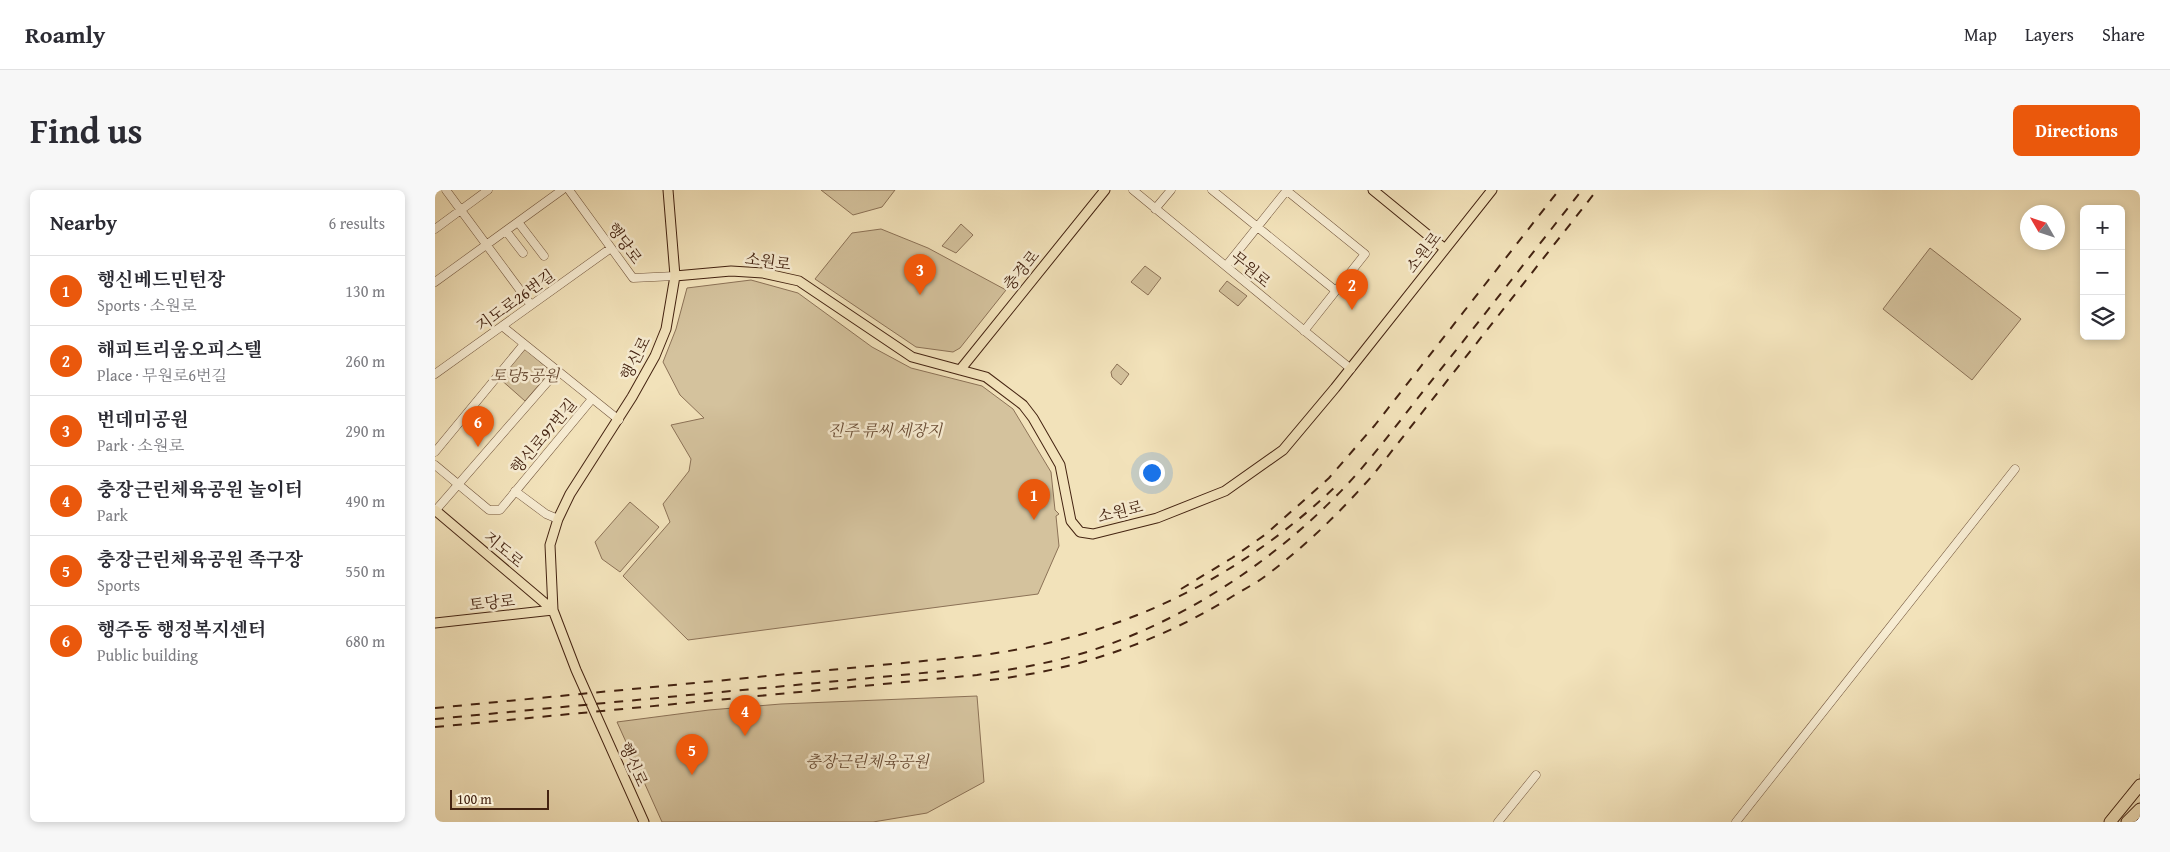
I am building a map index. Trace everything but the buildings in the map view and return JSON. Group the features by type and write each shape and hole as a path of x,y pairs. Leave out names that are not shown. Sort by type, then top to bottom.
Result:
{"highway":[{"path":"2110,822 2140,785"},
{"path":"2127,822 2140,809"}],"main road":[{"name":"행신로","path":"644,822 576,670 553,610 550,545 558,519 578,479 619,420 655,356 666,329 675,276 667,190"},
{"name":"충경로","path":"960,370 1105,190"},
{"path":"1373,190 1445,249"},
{"name":"소원로","path":"675,276 731,272 763,274 799,281 912,357 986,377 1023,405 1033,418 1060,465 1071,521 1080,532 1086,534 1157,518 1225,491 1283,450 1351,369 1492,190"},
{"name":"지도로","path":"435,511 553,610"},
{"name":"토당로","path":"435,623 553,610"}],"street":[{"path":"446,190 531,306"},
{"path":"435,228 488,190"},
{"path":"435,282 562,190"},
{"name":"행당로","path":"569,190 633,278 675,276"},
{"name":"무원로","path":"1133,190 1351,369"},
{"path":"1155,209 1171,190"},
{"path":"1213,190 1336,291"},
{"path":"1226,266 1287,190 1365,254 1304,331"},
{"path":"518,222 544,256"},
{"path":"506,231 523,253"},
{"name":"지도로26번길","path":"436,373 611,248"},
{"name":"행신로97번길","path":"502,326 619,420"},
{"path":"435,452 524,344"},
{"path":"435,511 557,371"},
{"name":"행신로97번길","path":"458,484 489,510 500,510 592,399"},
{"path":"435,465 458,484"},
{"path":"1736,822 2015,470"},
{"path":"515,491 546,514 558,519"},
{"path":"1498,822 1536,775"}],"green space":[{"path":"821,190 895,190 882,207 853,215"},
{"path":"961,224 973,235 956,253 942,246"},
{"path":"881,229 928,248 1006,290 960,348 953,352 916,347 815,279 852,233"},
{"path":"1930,248 2021,319 1972,380 1883,309"},
{"path":"1145,266 1161,278 1148,295 1131,282"},
{"name":"진주 류씨 세장지","path":"751,280 798,293 872,347 911,368 982,386 1013,409 1051,472 1055,510 1059,514 1056,516 1059,546 1038,594 688,640 623,576 670,522 663,504 689,471 691,459 671,425 704,418 680,395 663,362 676,329 687,288"},
{"path":"1227,281 1247,296 1238,306 1219,291"},
{"name":"토당5공원","path":"525,349 551,371 525,401 499,378"},
{"path":"1117,364 1129,374 1121,385 1112,377 1111,372"},
{"path":"630,502 659,527 620,572 602,559 595,542"},
{"name":"충장근린체육공원","path":"977,696 984,782 927,813 873,822 662,822 617,722 709,710 781,704"}],"railway":[{"path":"1181,589 1232,558 1266,534 1329,478 1375,425 1559,190"},
{"path":"435,727 977,675 1073,656 1123,639 1158,624 1192,606 1257,564 1316,516 1343,489 1380,447 1582,190"},
{"path":"990,680 1054,669 1086,661 1147,640 1205,612 1259,580 1282,563 1349,502 1373,475 1597,190"},
{"path":"435,708 975,656 1026,648 1076,636 1123,620 1169,601 1213,578 1256,552 1335,487"},
{"path":"435,719 944,671"}],"place":[{"name":"번데미공원","path":"920,295"},
{"name":"해피트리움오피스텔","path":"1352,310"},
{"name":"행주동 행정복지센터","path":"478,447"},
{"name":"행신베드민턴장","path":"1034,520"},
{"name":"충장근린체육공원 놀이터","path":"745,736"},
{"name":"충장근린체육공원 족구장","path":"692,775"}]}
